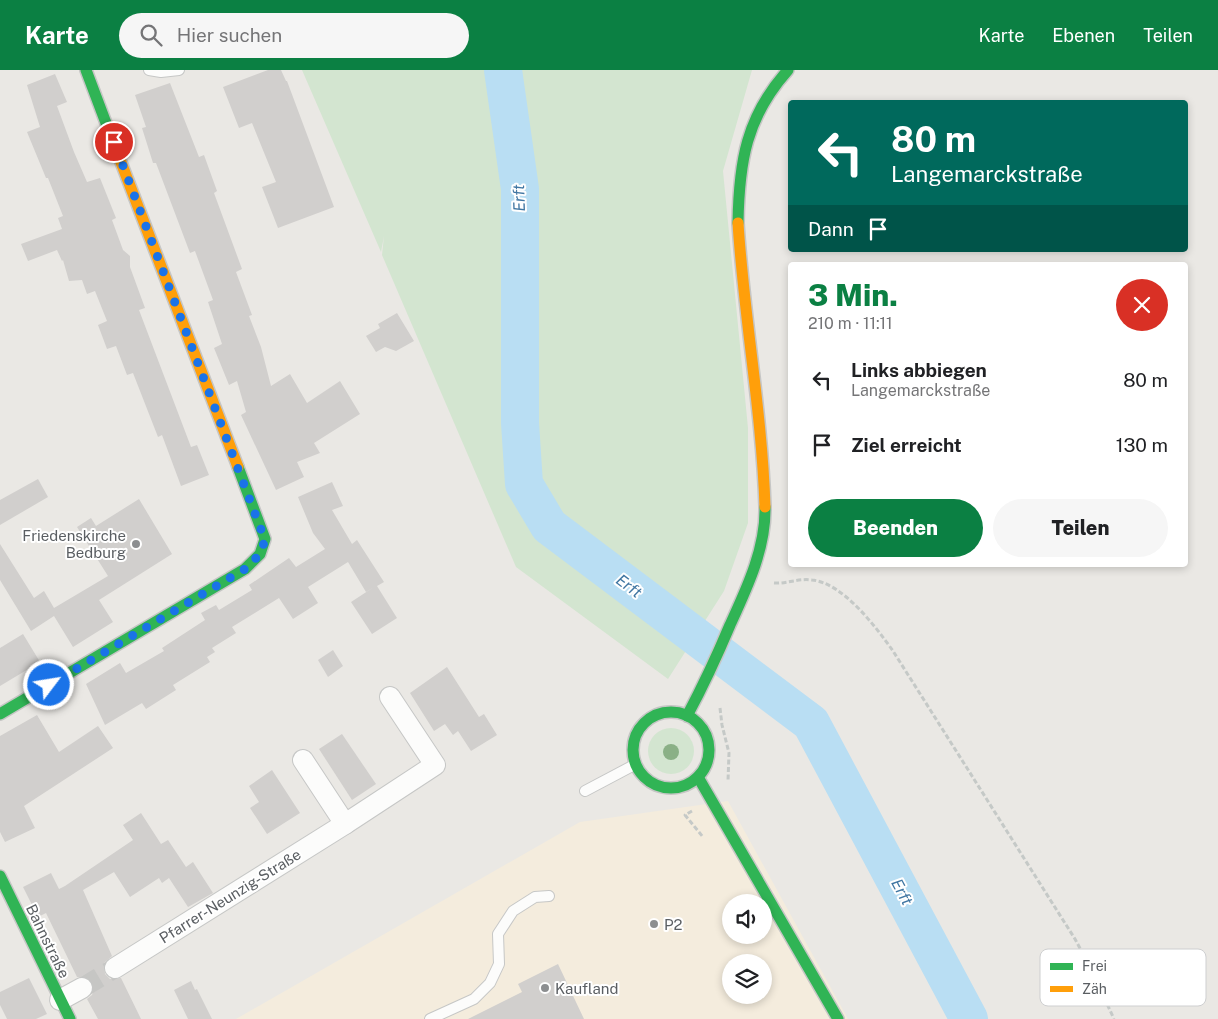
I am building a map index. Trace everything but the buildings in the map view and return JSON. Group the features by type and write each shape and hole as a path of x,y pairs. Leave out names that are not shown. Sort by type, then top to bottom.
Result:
{"street":[{"path":"0,714 245,569 260,554 265,540 86,70"},
{"path":"687,716 750,581 760,548 765,514 764,474 742,280 738,223 739,182 748,136 773,87 788,70"},
{"name":"Pfarrer-Neunzig-Straße","path":"115,968 435,766 390,697"},
{"path":"670,712 687,716 698,723 707,739 709,753 705,766 698,777 678,788 664,788 651,783 641,775 633,757 633,744 638,731 646,721 657,714 670,712"},
{"path":"303,760 345,824"},
{"path":"698,777 838,1019"},
{"name":"Bahnstraße","path":"0,876 70,1019"},
{"path":"60,1000 82,988"}],"lane":[{"path":"149,70 161,72 179,70"},
{"path":"585,791 636,764"},
{"path":"430,1019 474,998 490,983 499,964 498,934 513,911 535,897 550,896"}],"path":[{"path":"750,581 781,584 797,579 815,580 840,593 872,622 893,651 1079,949"},
{"path":"1108,1006 1114,1019"}],"shaded area":[{"path":"728,801 848,1019 236,1019 580,822"}],"green space":[{"path":"302,70 752,70 723,171 748,428 748,523 724,591 668,679 516,567 382,255 384,236 381,252"},
{"path":"671,728 684,732 690,738 694,751 690,764 684,770 671,774 658,770 652,764 648,751 652,738 658,732"}],"waterway":[{"name":"Erft","path":"503,70 520,189 520,423 524,484 549,526 811,723 969,1019"}],"tunnel":[{"path":"82,988 115,968"}],"traffic: fast":[{"path":"86,70 109,131"},
{"path":"738,223 740,180 748,141 763,105 788,70"},
{"path":"0,714 245,569 260,554 265,539 238,467"},
{"path":"687,716 715,660 749,582 759,553 765,507"},
{"path":"671,712 685,715 698,723 706,736 709,750 706,764 698,777 685,785 671,788 657,785 644,777 636,764 633,750 636,736 644,723 657,715 671,712"},
{"path":"698,777 838,1019"},
{"path":"0,876 70,1019"}],"traffic: slow":[{"path":"109,131 238,467"},
{"path":"738,223 760,436 765,507"}],"place":[{"name":"Friedenskirche Bedburg","path":"136,544"},
{"name":"P2","path":"654,924"},
{"name":"Kaufland","path":"545,988"}],"route":[{"path":"49,685 245,569 260,554 265,540 114,142"}]}
